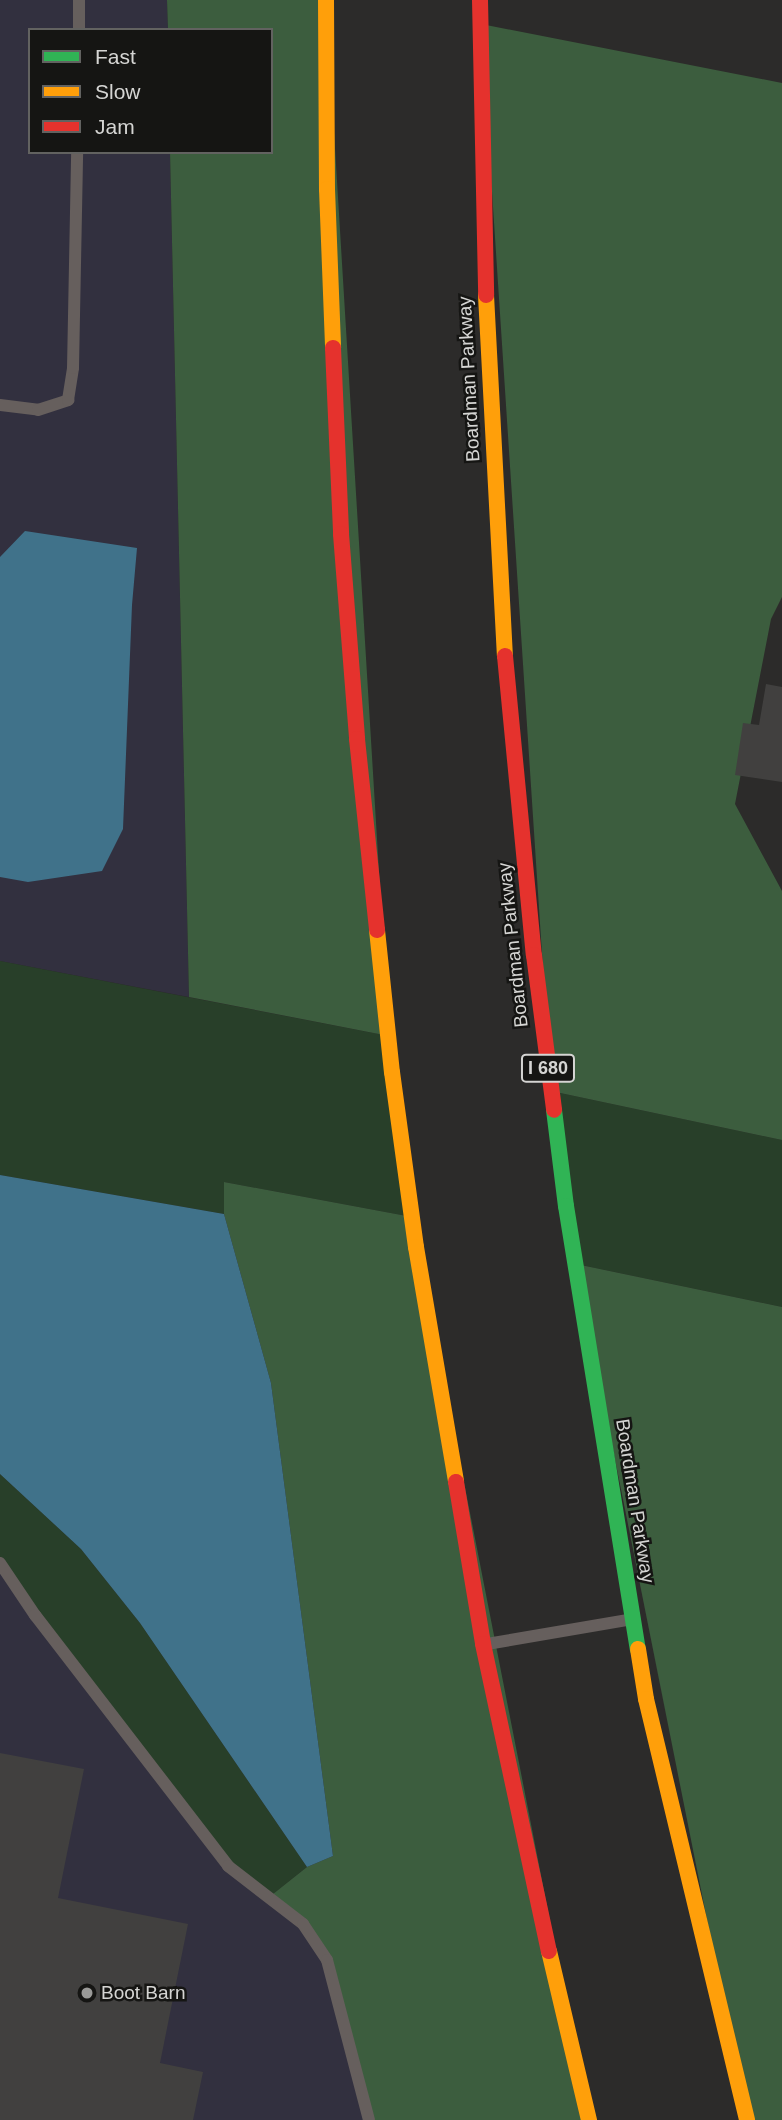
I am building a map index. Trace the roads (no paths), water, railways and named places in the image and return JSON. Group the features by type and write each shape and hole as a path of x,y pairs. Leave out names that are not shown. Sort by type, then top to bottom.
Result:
{"highway":[{"path":"326,0 327,189 333,376 357,739 392,1072 410,1204 483,1644 520,1827 589,2120"},
{"name":"Boardman Parkway","path":"480,0 481,181 503,634 534,955 566,1206 646,1699 747,2120"}],"lane":[{"path":"79,0 79,28"},
{"path":"0,405 38,410 68,400 73,368 77,154"},
{"path":"0,1563 35,1615 228,1866 303,1924 327,1960 369,2120"},
{"path":"483,1644 632,1619"}],"water":[{"path":"25,531 137,548 132,605 123,829 102,871 28,882 0,877 0,557"},
{"path":"0,1175 224,1214 271,1383 333,1856 307,1867 140,1623 81,1549 0,1474"}],"place":[{"name":"Boot Barn","path":"87,1993"}]}
